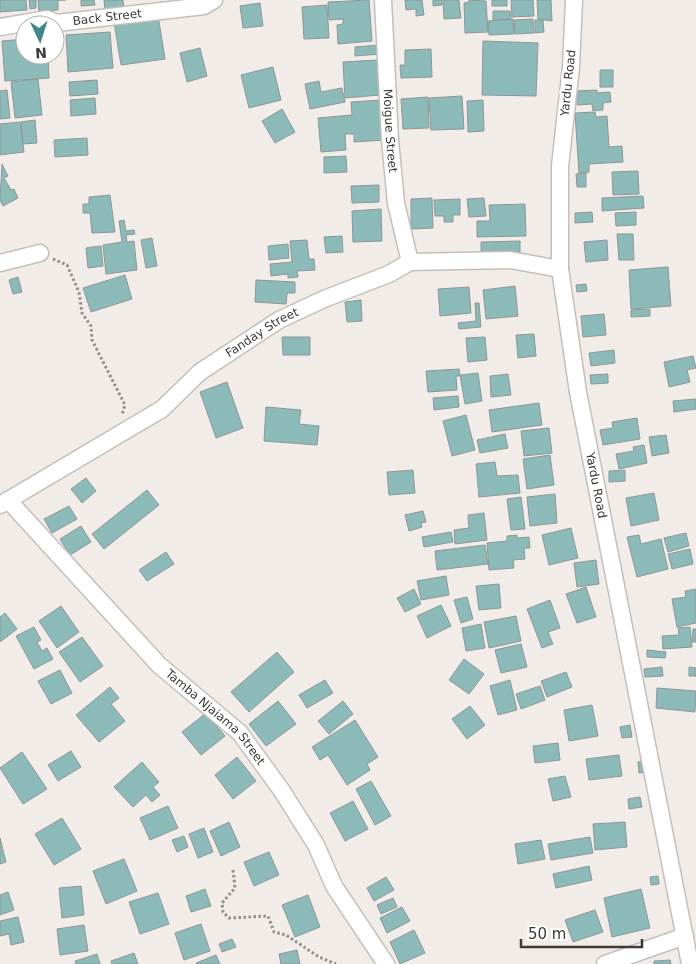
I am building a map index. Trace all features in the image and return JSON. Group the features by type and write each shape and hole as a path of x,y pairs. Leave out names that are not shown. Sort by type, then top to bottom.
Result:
{"street":[{"name":"Back Street","path":"0,27 47,19 57,23 204,6 214,0"},
{"name":"Moigue Street","path":"383,0 396,203 410,262"},
{"name":"Yardu Road","path":"574,0 571,66 560,166 560,269 578,392 630,668 652,765 690,964"},
{"path":"0,263 40,253"},
{"name":"Fanday Street","path":"4,502 115,434 162,409 200,372 279,320 324,299 389,274 410,262 510,260 560,269"},
{"name":"Tamba Njaiama Street","path":"4,502 159,665 240,733 282,791 316,845 334,886 386,964"},
{"path":"605,964 685,936"}],"path":[{"path":"40,253 67,265 79,292 82,313 91,326 92,340 125,406 115,434"},
{"path":"233,870 235,888 222,903 223,912 229,918 268,916 274,932 286,935 319,957 336,964"}],"building":[{"path":"0,0 26,0 27,10 0,12"},
{"path":"29,0 36,0 36,8 30,9"},
{"path":"38,0 58,0 58,10 39,11"},
{"path":"81,0 94,0 95,5 81,6"},
{"path":"104,0 123,0 124,9 105,10"},
{"path":"369,0 372,41 338,44 337,25 343,24 343,19 329,20 328,2"},
{"path":"405,0 422,0 424,15 416,16 416,9 406,10"},
{"path":"433,0 442,0 442,5 433,6"},
{"path":"443,0 459,0 461,18 444,19"},
{"path":"469,0 486,1 488,32 465,33 464,3 469,2"},
{"path":"492,0 507,0 507,6 492,6"},
{"path":"511,0 533,0 534,16 512,17"},
{"path":"537,0 551,0 552,21 538,19"},
{"path":"260,3 263,26 243,28 240,6"},
{"path":"327,5 329,38 304,39 302,7"},
{"path":"493,11 510,11 511,19 493,20"},
{"path":"158,15 165,59 121,65 114,22"},
{"path":"513,19 514,34 489,35 488,21"},
{"path":"533,19 534,33 515,34 514,20"},
{"path":"535,20 543,20 544,32 535,33"},
{"path":"110,32 113,68 68,72 66,35"},
{"path":"15,40 15,65 48,65 49,78 5,81 2,41"},
{"path":"483,41 538,43 536,96 482,95"},
{"path":"379,45 380,54 355,56 355,47"},
{"path":"200,48 207,76 187,82 180,53"},
{"path":"431,49 432,77 401,78 400,65 405,65 405,50"},
{"path":"378,60 380,95 345,98 343,62"},
{"path":"273,67 281,100 249,108 241,75"},
{"path":"600,70 613,70 613,87 600,87"},
{"path":"38,79 42,115 15,118 11,82"},
{"path":"97,80 98,94 70,96 69,82"},
{"path":"319,81 321,92 342,88 345,102 310,109 305,84"},
{"path":"7,90 10,118 0,119 0,91"},
{"path":"597,90 597,93 610,92 611,102 603,103 603,110 593,111 592,104 577,105 576,91"},
{"path":"462,96 464,129 431,130 429,98"},
{"path":"428,97 429,128 403,129 401,99"},
{"path":"95,98 96,114 71,116 70,100"},
{"path":"382,100 385,140 354,142 354,134 345,134 346,150 321,152 318,118 352,115 351,102"},
{"path":"483,100 484,131 468,132 467,101"},
{"path":"282,109 295,132 275,143 262,121"},
{"path":"595,112 596,117 607,116 609,147 622,146 623,162 589,164 589,172 579,173 575,113"},
{"path":"35,120 37,143 23,144 21,122"},
{"path":"20,122 24,152 0,155 0,124"},
{"path":"87,138 88,155 55,157 54,140"},
{"path":"346,156 347,172 324,173 324,157"},
{"path":"2,164 8,176 4,178 11,190 14,189 18,198 3,206 0,200"},
{"path":"638,171 639,194 613,195 612,172"},
{"path":"586,173 586,187 577,187 576,174"},
{"path":"379,185 379,202 352,203 351,186"},
{"path":"110,195 115,232 92,233 90,213 83,213 83,204 89,204 89,197"},
{"path":"643,196 644,208 602,211 602,198"},
{"path":"432,198 433,228 411,229 411,199"},
{"path":"484,198 486,216 469,217 467,199"},
{"path":"460,199 460,215 453,215 453,222 444,222 444,216 435,216 434,200"},
{"path":"525,204 526,236 477,237 477,221 490,221 489,205"},
{"path":"381,209 382,241 353,242 352,211"},
{"path":"592,212 593,222 575,223 575,213"},
{"path":"636,212 636,225 616,226 615,213"},
{"path":"124,220 126,231 134,230 135,234 126,235 127,242 134,241 137,270 106,274 103,245 122,242 119,221"},
{"path":"617,234 633,234 634,260 619,260"},
{"path":"342,236 343,252 326,253 324,237"},
{"path":"152,238 157,266 146,268 141,240"},
{"path":"307,240 309,259 314,259 315,270 297,271 298,277 288,278 288,274 271,276 270,264 292,262 290,241"},
{"path":"607,240 608,260 586,262 584,242"},
{"path":"520,241 520,254 481,254 481,242"},
{"path":"288,244 289,258 269,260 268,246"},
{"path":"101,246 103,266 88,268 86,248"},
{"path":"668,267 671,306 631,309 629,270"},
{"path":"125,275 132,299 91,312 83,288"},
{"path":"18,277 22,292 13,294 9,280"},
{"path":"256,280 295,282 295,293 287,293 286,304 255,302"},
{"path":"586,284 587,291 577,292 576,285"},
{"path":"515,286 518,316 486,319 483,290"},
{"path":"469,287 471,313 440,316 438,289"},
{"path":"361,300 362,321 347,322 345,302"},
{"path":"475,303 479,303 481,327 459,329 458,323 476,321"},
{"path":"650,309 650,316 631,317 631,310"},
{"path":"604,314 606,335 583,337 581,316"},
{"path":"534,334 536,356 518,358 516,335"},
{"path":"282,337 310,337 310,355 283,355"},
{"path":"485,337 487,360 468,362 466,338"},
{"path":"614,350 615,363 591,366 589,353"},
{"path":"693,356 696,368 687,370 690,382 669,387 664,362"},
{"path":"459,369 460,376 456,376 457,390 428,392 426,371"},
{"path":"478,373 482,401 465,404 460,375"},
{"path":"508,374 511,395 491,397 490,376"},
{"path":"608,374 608,383 591,384 590,375"},
{"path":"227,382 243,428 216,438 200,392"},
{"path":"458,396 459,407 434,410 433,398"},
{"path":"696,399 696,409 674,412 673,401"},
{"path":"539,403 542,425 492,432 489,410"},
{"path":"266,407 301,410 299,424 319,426 317,445 264,441"},
{"path":"466,415 475,450 452,456 443,421"},
{"path":"637,418 640,439 603,445 600,430 613,428 612,422"},
{"path":"549,428 552,453 524,456 521,431"},
{"path":"505,434 508,448 480,453 477,440"},
{"path":"666,435 669,453 652,456 649,437"},
{"path":"644,445 647,463 619,469 616,454 634,451 633,447"},
{"path":"550,455 554,485 527,489 523,459"},
{"path":"495,462 497,476 518,475 520,493 479,497 476,464"},
{"path":"413,470 415,493 389,495 387,472"},
{"path":"625,470 625,481 609,482 609,471"},
{"path":"86,478 96,491 82,503 71,489"},
{"path":"147,490 159,505 104,549 92,534"},
{"path":"654,493 659,520 631,526 626,498"},
{"path":"555,494 557,523 530,526 527,497"},
{"path":"521,497 525,529 511,530 507,499"},
{"path":"69,506 77,519 52,533 44,519"},
{"path":"423,511 426,522 421,523 422,527 409,531 405,515"},
{"path":"484,513 487,540 455,544 454,530 469,528 468,515"},
{"path":"81,526 91,542 70,555 60,539"},
{"path":"571,528 578,558 549,565 542,535"},
{"path":"451,532 453,542 424,547 422,537"},
{"path":"686,533 689,546 668,552 664,538"},
{"path":"517,535 517,538 529,537 530,548 524,548 525,559 513,560 514,568 489,570 487,543 507,541 507,536"},
{"path":"639,535 641,544 661,539 668,569 637,577 627,537"},
{"path":"485,545 488,564 437,570 435,551"},
{"path":"690,549 693,564 672,569 668,554"},
{"path":"166,552 174,564 147,581 139,570"},
{"path":"596,560 599,584 577,587 574,563"},
{"path":"446,576 449,595 421,600 417,581"},
{"path":"499,584 501,608 479,610 476,586"},
{"path":"586,587 596,617 577,623 566,594"},
{"path":"414,589 421,604 405,612 397,598"},
{"path":"696,589 696,623 677,627 672,599 686,597 685,591"},
{"path":"467,597 473,619 461,623 454,600"},
{"path":"550,600 560,628 548,632 553,644 542,648 527,609"},
{"path":"441,605 451,626 427,638 417,616"},
{"path":"61,606 79,632 57,648 39,621"},
{"path":"5,613 17,629 0,642 0,617"},
{"path":"516,616 521,641 489,648 484,622"},
{"path":"481,624 485,648 466,651 462,628"},
{"path":"34,627 41,640 37,642 42,651 47,648 53,659 34,669 16,636"},
{"path":"690,627 692,647 663,649 662,636 679,635 678,628"},
{"path":"693,629 696,629 696,642 692,642"},
{"path":"82,637 103,666 80,682 59,652"},
{"path":"521,644 527,667 501,673 495,650"},
{"path":"647,650 666,652 665,658 647,657"},
{"path":"277,652 294,672 249,712 231,692"},
{"path":"464,659 484,674 469,694 449,680"},
{"path":"662,667 663,676 645,677 644,669"},
{"path":"689,667 696,668 696,676 689,676"},
{"path":"60,670 72,693 51,704 38,681"},
{"path":"566,672 572,687 547,697 541,681"},
{"path":"325,680 333,693 307,708 299,695"},
{"path":"510,680 517,710 498,715 490,686"},
{"path":"540,686 545,700 521,709 516,694"},
{"path":"110,687 119,698 111,704 125,721 99,742 76,715"},
{"path":"657,688 696,691 695,712 656,708"},
{"path":"278,701 296,724 266,746 249,724"},
{"path":"343,701 353,714 329,734 318,721"},
{"path":"592,705 598,736 569,741 564,710"},
{"path":"470,706 485,725 467,739 452,719"},
{"path":"206,713 225,736 201,755 182,732"},
{"path":"355,720 378,757 367,764 370,770 347,785 328,755 320,760 312,747"},
{"path":"630,725 632,737 622,738 620,727"},
{"path":"558,743 560,760 535,763 533,746"},
{"path":"71,751 81,767 58,781 48,765"},
{"path":"22,752 47,789 23,804 0,768"},
{"path":"619,755 622,776 589,780 586,759"},
{"path":"237,757 256,781 233,799 215,775"},
{"path":"646,761 648,772 639,773 638,762"},
{"path":"142,762 159,782 153,787 160,795 152,802 146,795 133,807 114,787"},
{"path":"565,776 571,797 553,801 548,779"},
{"path":"371,781 391,816 375,825 356,789"},
{"path":"640,797 642,807 629,809 628,799"},
{"path":"353,801 368,829 345,841 330,813"},
{"path":"168,806 178,828 150,840 140,818"},
{"path":"62,818 81,849 54,865 35,834"},
{"path":"229,822 240,847 221,856 210,831"},
{"path":"625,822 627,847 595,850 593,824"},
{"path":"204,828 213,852 198,858 189,834"},
{"path":"184,836 188,847 177,852 172,840"},
{"path":"590,837 593,853 551,860 548,844"},
{"path":"0,838 6,862 0,864"},
{"path":"541,840 545,859 518,864 515,844"},
{"path":"269,852 279,875 254,886 244,862"},
{"path":"124,859 137,891 106,904 93,871"},
{"path":"589,866 592,880 556,888 553,874"},
{"path":"658,876 659,884 651,885 650,877"},
{"path":"386,877 394,890 374,901 367,888"},
{"path":"81,886 84,915 62,918 59,888"},
{"path":"205,889 211,906 191,912 186,896"},
{"path":"641,889 650,928 612,937 604,898"},
{"path":"8,892 14,910 0,915 0,895"},
{"path":"158,893 169,924 140,934 129,902"},
{"path":"308,895 320,927 295,937 282,905"},
{"path":"393,898 397,907 381,914 377,905"},
{"path":"402,907 410,921 387,933 380,918"},
{"path":"595,910 603,932 573,942 565,920"},
{"path":"18,917 24,942 11,945 9,934 0,936 0,921"},
{"path":"201,924 210,951 184,960 175,933"},
{"path":"84,925 88,951 60,955 57,929"},
{"path":"414,930 425,953 400,964 390,942"},
{"path":"232,939 236,947 222,952 219,944"},
{"path":"297,950 300,964 281,964 279,954"},
{"path":"134,953 138,964 112,964 111,961"},
{"path":"97,954 100,964 76,964 75,961"},
{"path":"216,955 220,964 196,963"},
{"path":"670,960 671,964 654,964 654,961"}]}
